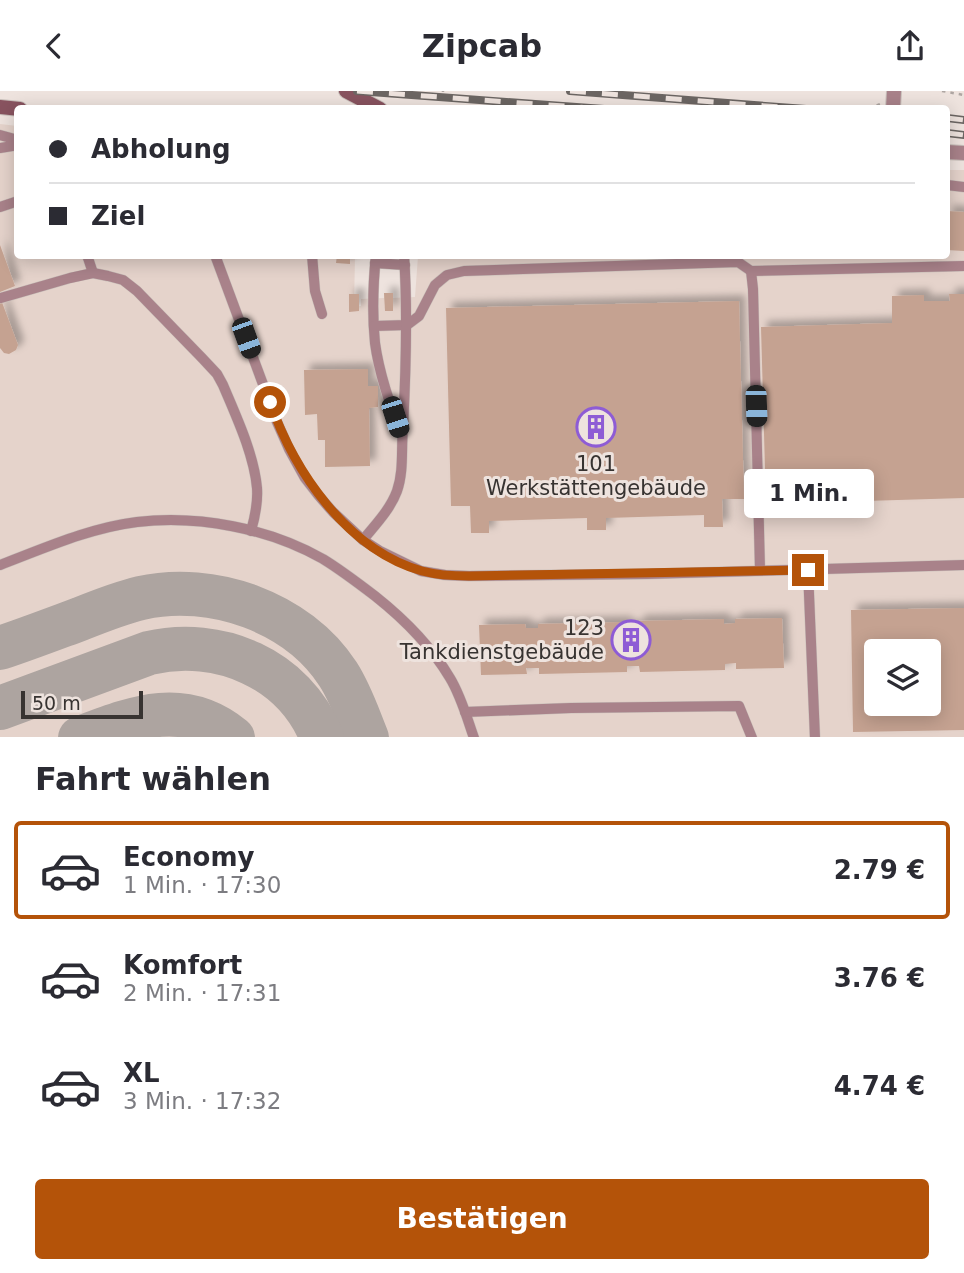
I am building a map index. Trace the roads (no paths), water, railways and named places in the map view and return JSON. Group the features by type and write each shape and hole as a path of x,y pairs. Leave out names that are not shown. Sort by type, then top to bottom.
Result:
{"street":[{"path":"346,91 372,105"}],"lane":[{"path":"88,259 93,274"},
{"path":"216,259 276,422 305,478 333,512 363,540 421,571 469,576 964,565"},
{"path":"312,259 315,291 322,314"},
{"path":"363,540 396,494 401,473 407,325 404,260 376,259 376,345 387,394 402,440"},
{"path":"374,326 407,325 419,316 435,285 446,275 464,271 738,259 751,271 753,289 760,570"},
{"path":"901,259 901,267"},
{"path":"751,271 964,266"},
{"path":"1,298 93,274 122,280 137,291 217,374 232,405 250,455 257,488 251,531"},
{"path":"0,565 84,533 139,522 203,522 251,531 284,541 322,559 354,580 405,622 440,663 456,689 474,737"},
{"path":"808,570 815,737"},
{"path":"465,712 739,706 752,737"}],"railway":[{"path":"357,91 549,105"},
{"path":"570,91 754,105"},
{"path":"950,118 964,120"},
{"path":"950,133 964,135"}],"place":[{"name":"101 Werkstättengebäude","path":"596,427"},
{"name":"123 Tankdienstgebäude","path":"631,640"}]}
